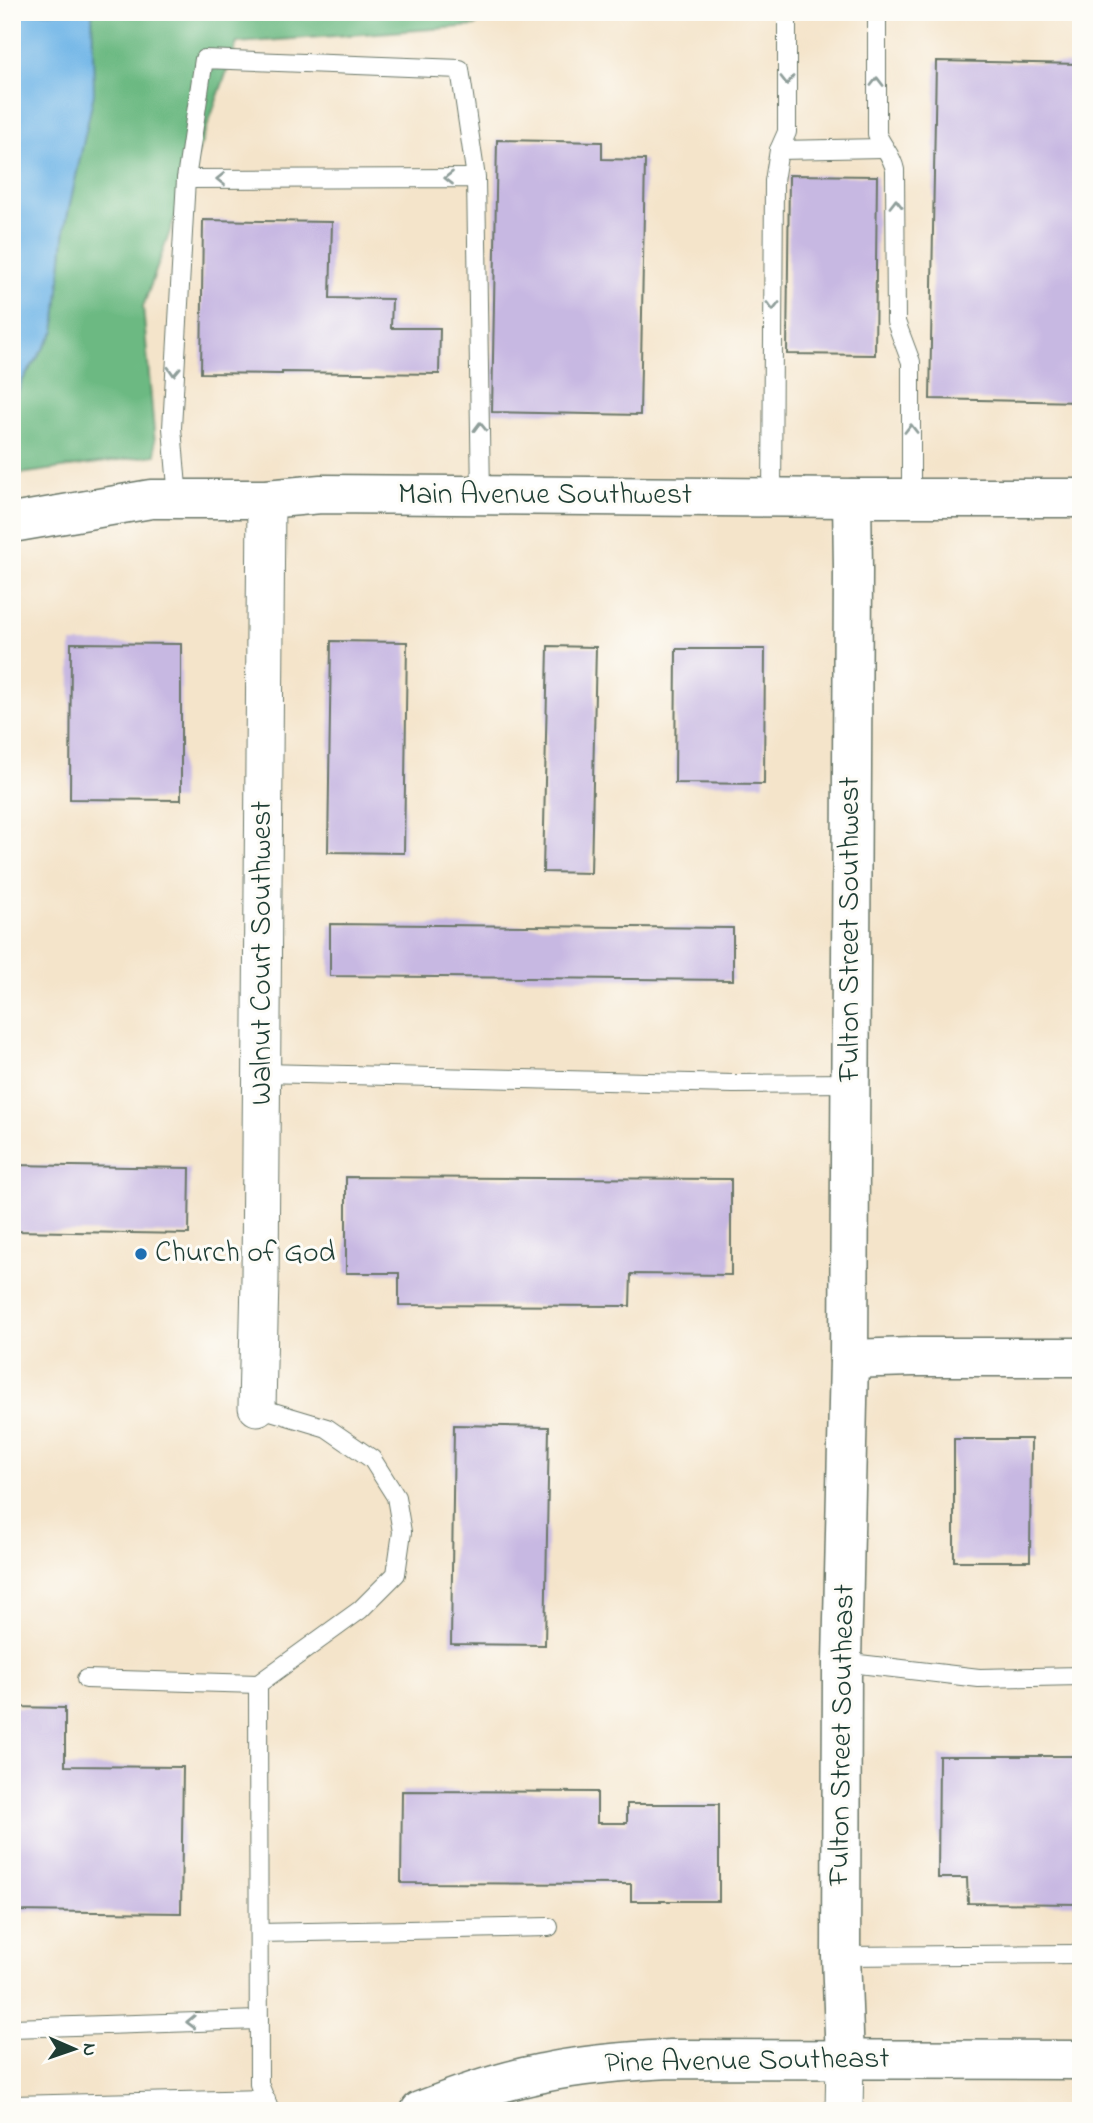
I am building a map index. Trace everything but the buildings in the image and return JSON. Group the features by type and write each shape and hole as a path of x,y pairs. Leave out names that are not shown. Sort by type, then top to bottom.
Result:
{"street":[{"name":"Main Avenue Southwest","path":"12,523 164,499 266,499 321,494 1081,498"},
{"name":"Fulton Street Southwest","path":"849,1359 852,498"},
{"name":"Walnut Court Southwest","path":"257,1407 266,499"},
{"path":"849,1359 1081,1357"},
{"name":"Fulton Street Southeast","path":"844,2111 841,1956 842,1662 849,1359"},
{"name":"Pine Avenue Southeast","path":"420,2111 472,2091 544,2072 619,2062 671,2059 1081,2060"}],"lane":[{"path":"772,497 774,181 779,150 787,132 787,12"},
{"path":"877,12 877,134 883,148 893,158 895,170 896,322 911,362 911,497"},
{"path":"164,499 172,428 186,179 204,58 460,69 476,178 481,495"},
{"path":"779,150 883,148"},
{"path":"186,179 476,178"},
{"path":"262,1073 733,1084 849,1083"},
{"path":"86,1679 258,1684 360,1610 396,1574 402,1532 396,1497 372,1459 327,1428 257,1407"},
{"path":"842,1662 979,1678 1081,1676"},
{"path":"12,2105 268,2105 260,2084 258,1684"},
{"path":"259,1933 549,1927"},
{"path":"841,1956 1081,1954"},
{"path":"12,2028 259,2020"}],"green space":[{"path":"92,12 487,12 475,26 237,43 143,307 156,455 12,475 12,410 22,381 55,331 65,227 94,94"}],"water":[{"path":"12,12 92,12 94,94 65,227 55,331 22,381 12,410"}],"place":[{"name":"Church of God","path":"141,1254"}]}
